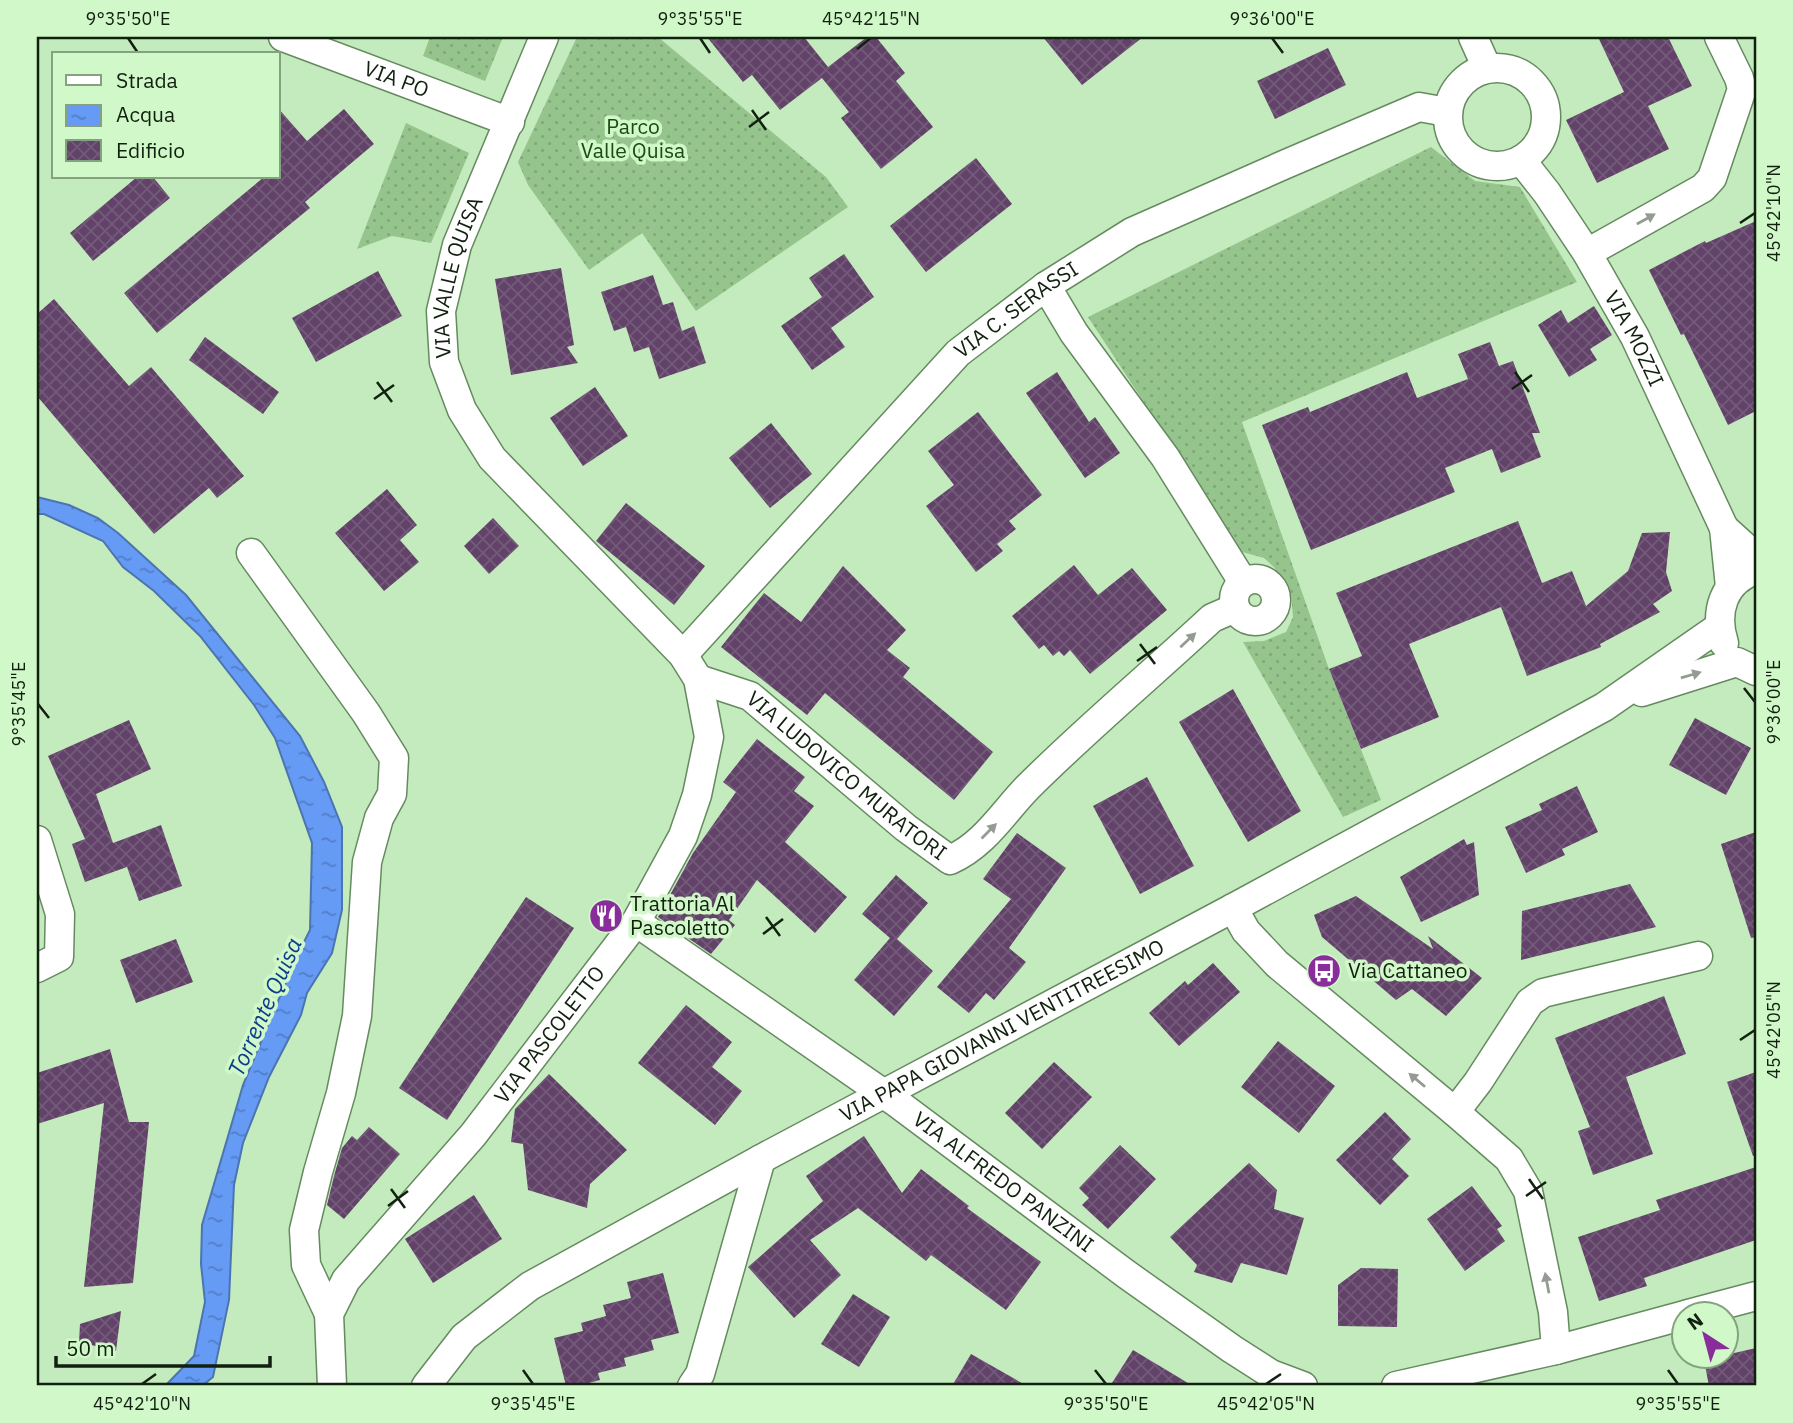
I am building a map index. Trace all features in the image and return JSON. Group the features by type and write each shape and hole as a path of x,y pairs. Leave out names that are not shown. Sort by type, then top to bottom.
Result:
{"street":[{"name":"VIA PO","path":"283,37 510,122"},
{"name":"VIA VALLE QUISA","path":"544,37 457,245 441,311 444,362 461,410 492,458 682,655"},
{"path":"1587,253 1703,188 1712,178 1742,89 1740,78 1719,37"},
{"path":"1473,38 1487,68"},
{"path":"1487,68 1508,68 1527,77 1538,88 1544,102 1546,118 1542,138 1521,160 1503,166 1479,164 1466,156 1456,146 1449,130 1447,112 1450,100 1465,79 1487,68"},
{"name":"VIA C. SERASSI","path":"682,655 958,353 1046,286 1132,232 1347,138 1419,107 1447,112"},
{"name":"VIA MOZZI","path":"1521,160 1547,193 1587,253 1635,337 1724,528"},
{"name":"VIA LUDOVICO MURATORI","path":"698,679 750,696 906,828 950,860 965,853 991,830 1026,789 1239,595 1165,457 1074,333 1046,286"},
{"path":"1724,528 1756,557"},
{"path":"1724,528 1730,587"},
{"path":"251,553 366,713 394,758 392,794 379,818 367,862 357,1016 341,1093 304,1230 306,1265 329,1314"},
{"path":"1747,666 1725,647 1718,627 1722,601 1730,587 1745,574 1756,570"},
{"name":"VIA PAPA GIOVANNI VENTITREESIMO","path":"426,1386 464,1337 530,1286 761,1159 1604,707 1718,627"},
{"name":"VIA PASCOLETTO","path":"332,1386 329,1314 346,1280 473,1135 636,922 683,836 697,795 709,737 698,679 682,655"},
{"name":"VIA PAPA GIOVANNI VENTITREESIMO","path":"1604,707 1670,681 1747,666"},
{"path":"37,840 60,914 59,957 37,968"},
{"path":"1233,908 1246,931 1276,964 1509,1159 1528,1191 1553,1312 1556,1350"},
{"name":"VIA ALFREDO PANZINI","path":"636,922 883,1094 1231,1349 1271,1374 1303,1386"},
{"path":"1455,1112 1478,1082 1530,1002 1543,993 1698,956"},
{"path":"692,1386 700,1374 761,1159"},
{"path":"1396,1386 1556,1350 1671,1319"}],"green space":[{"path":"430,37 503,37 485,81 423,56"},
{"name":"Parco Valle Quisa","path":"577,37 658,37 826,177 848,207 696,311 642,233 589,270 528,185 518,162"},
{"path":"406,123 469,153 431,243 392,236 357,249"},
{"path":"1431,147 1475,181 1520,187 1577,282 1242,422 1329,669 1381,800 1343,817 1243,642 1264,641 1286,632 1293,617 1291,593 1274,567 1264,558 1242,552 1088,317"}],"water":[{"path":"37,497 69,505 98,518 186,595 300,736 324,782 342,827 342,910 332,953 307,993 301,1015 269,1077 243,1143 234,1185 229,1300 213,1377 202,1386 165,1386 194,1356 205,1302 201,1264 202,1225 243,1085 310,930 312,843 275,738 254,705 200,636 154,591 123,567 103,541 44,514 37,514"}],"building":[{"path":"707,37 804,37 828,67 867,37 876,37 905,73 896,81 933,127 881,169 841,118 849,112 822,78 780,110 752,75 743,82"},
{"path":"1043,37 1143,37 1082,85"},
{"path":"1598,37 1668,37 1692,86 1648,106 1669,149 1597,183 1566,120 1624,92"},
{"path":"1328,48 1346,85 1275,119 1257,81"},
{"path":"344,109 374,144 305,202 310,208 157,333 124,293 263,178 280,178 280,110 307,141"},
{"path":"976,158 1012,204 926,272 890,226"},
{"path":"136,178 154,178 170,198 93,261 70,233"},
{"path":"1756,221 1756,411 1728,425 1684,334 1681,335 1649,270 1705,241 1706,243"},
{"path":"844,254 874,297 831,328 845,347 812,370 781,326 822,297 809,278"},
{"path":"561,268 574,345 567,347 578,363 511,375 495,279"},
{"path":"378,271 402,316 316,362 292,318"},
{"path":"653,275 663,305 673,302 682,331 694,326 706,363 659,379 649,347 634,352 626,327 614,331 601,292"},
{"path":"54,299 129,386 151,367 244,476 217,498 209,488 154,534 37,396 37,314"},
{"path":"1594,306 1612,335 1590,349 1597,360 1569,377 1538,325 1561,310 1568,323"},
{"path":"205,337 279,392 263,414 189,360"},
{"path":"1490,342 1499,366 1513,361 1540,433 1532,433 1541,457 1501,473 1492,449 1445,468 1455,492 1311,550 1262,425 1308,407 1310,412 1407,372 1417,398 1468,379 1458,354"},
{"path":"1057,372 1089,422 1095,417 1120,453 1085,478 1026,393"},
{"path":"595,387 628,436 583,466 550,418"},
{"path":"978,412 1042,495 1009,521 1016,529 997,544 1003,551 976,572 926,506 954,485 928,451"},
{"path":"771,423 812,474 770,508 729,458"},
{"path":"387,489 417,525 400,540 419,562 384,591 335,533"},
{"path":"626,503 705,566 674,605 596,541"},
{"path":"493,518 519,546 489,574 464,546"},
{"path":"1518,521 1542,583 1572,571 1586,606 1628,571 1642,533 1670,532 1666,572 1672,591 1653,604 1660,612 1600,644 1601,647 1527,676 1501,607 1409,644 1439,717 1361,749 1329,669 1362,656 1336,593"},
{"path":"1074,565 1098,595 1132,568 1167,610 1090,674 1070,650 1064,656 1059,651 1053,656 1044,645 1039,649 1012,616"},
{"path":"843,566 906,630 887,650 910,668 903,677 993,752 954,800 825,693 807,715 721,647 764,593 801,622"},
{"path":"1233,689 1301,811 1248,842 1179,722"},
{"path":"1695,718 1751,748 1726,795 1669,765"},
{"path":"129,720 151,769 96,794 113,843 161,825 182,886 139,901 127,867 85,882 72,844 85,839 48,756"},
{"path":"757,739 805,777 794,791 814,806 785,842 847,897 815,933 757,880 729,920 735,925 711,954 658,917 693,853 736,792 723,782"},
{"path":"1147,777 1194,866 1140,894 1093,806"},
{"path":"1577,786 1598,832 1562,849 1565,855 1526,873 1505,827 1542,810 1539,804"},
{"path":"1756,832 1756,937 1751,938 1721,844"},
{"path":"1017,833 1066,868 1009,948 1026,962 994,1000 986,993 969,1013 937,987 1011,899 983,879"},
{"path":"1464,839 1467,845 1474,842 1479,895 1421,922 1400,877"},
{"path":"896,875 928,903 897,939 933,971 894,1016 854,980 890,938 862,914"},
{"path":"1630,884 1656,927 1521,960 1522,911"},
{"path":"1356,896 1433,949 1428,936 1482,978 1446,1016 1412,989 1396,1000 1322,937 1314,915"},
{"path":"526,897 574,928 447,1120 399,1088"},
{"path":"176,939 193,982 136,1003 120,960"},
{"path":"1213,963 1240,992 1179,1046 1149,1013 1185,981 1188,985"},
{"path":"1664,996 1686,1054 1626,1077 1653,1154 1593,1175 1578,1131 1590,1127 1555,1038"},
{"path":"686,1005 732,1042 712,1067 742,1091 715,1125 638,1063"},
{"path":"1278,1041 1335,1086 1299,1133 1241,1087"},
{"path":"110,1049 129,1122 149,1122 133,1283 84,1287 104,1103 37,1124 37,1073"},
{"path":"1054,1062 1092,1097 1042,1149 1005,1113"},
{"path":"1756,1072 1756,1156 1753,1156 1727,1082"},
{"path":"549,1074 627,1150 590,1184 587,1208 528,1190 523,1144 511,1142 515,1109"},
{"path":"1385,1112 1411,1139 1392,1159 1409,1176 1380,1205 1336,1160"},
{"path":"369,1127 400,1154 344,1219 327,1205 334,1176 342,1148 352,1136 357,1140"},
{"path":"864,1136 902,1193 921,1169 969,1206 967,1208 1041,1262 1006,1310 931,1255 926,1261 858,1208 810,1240 841,1275 794,1318 748,1267 823,1201 806,1176"},
{"path":"1120,1145 1156,1179 1108,1229 1082,1205 1089,1198 1079,1188"},
{"path":"1249,1163 1277,1190 1274,1209 1304,1218 1287,1275 1241,1263 1232,1283 1194,1272 1197,1265 1170,1237"},
{"path":"1756,1167 1756,1240 1644,1278 1647,1286 1599,1301 1578,1237 1660,1210 1656,1200"},
{"path":"1472,1186 1502,1226 1497,1229 1505,1241 1465,1271 1427,1219"},
{"path":"474,1195 502,1239 433,1283 405,1239"},
{"path":"1361,1268 1398,1269 1397,1327 1338,1326 1338,1285"},
{"path":"663,1273 679,1333 651,1340 654,1350 624,1358 626,1366 598,1373 600,1380 566,1386 554,1338 583,1331 581,1323 606,1316 603,1305 631,1298 627,1282"},
{"path":"853,1294 890,1317 859,1367 821,1344"},
{"path":"121,1311 116,1351 79,1342 80,1324"},
{"path":"1756,1348 1756,1386 1709,1386 1706,1370 1741,1370 1741,1351"},
{"path":"1133,1350 1193,1386 1110,1386"},
{"path":"971,1354 1027,1386 952,1386"}],"place":[{"name":"Trattoria Al Pascoletto","path":"606,916"},
{"name":"Via Cattaneo","path":"1324,971"}],"water label":[{"name":"Torrente Quisa","path":"265,1007"}]}
